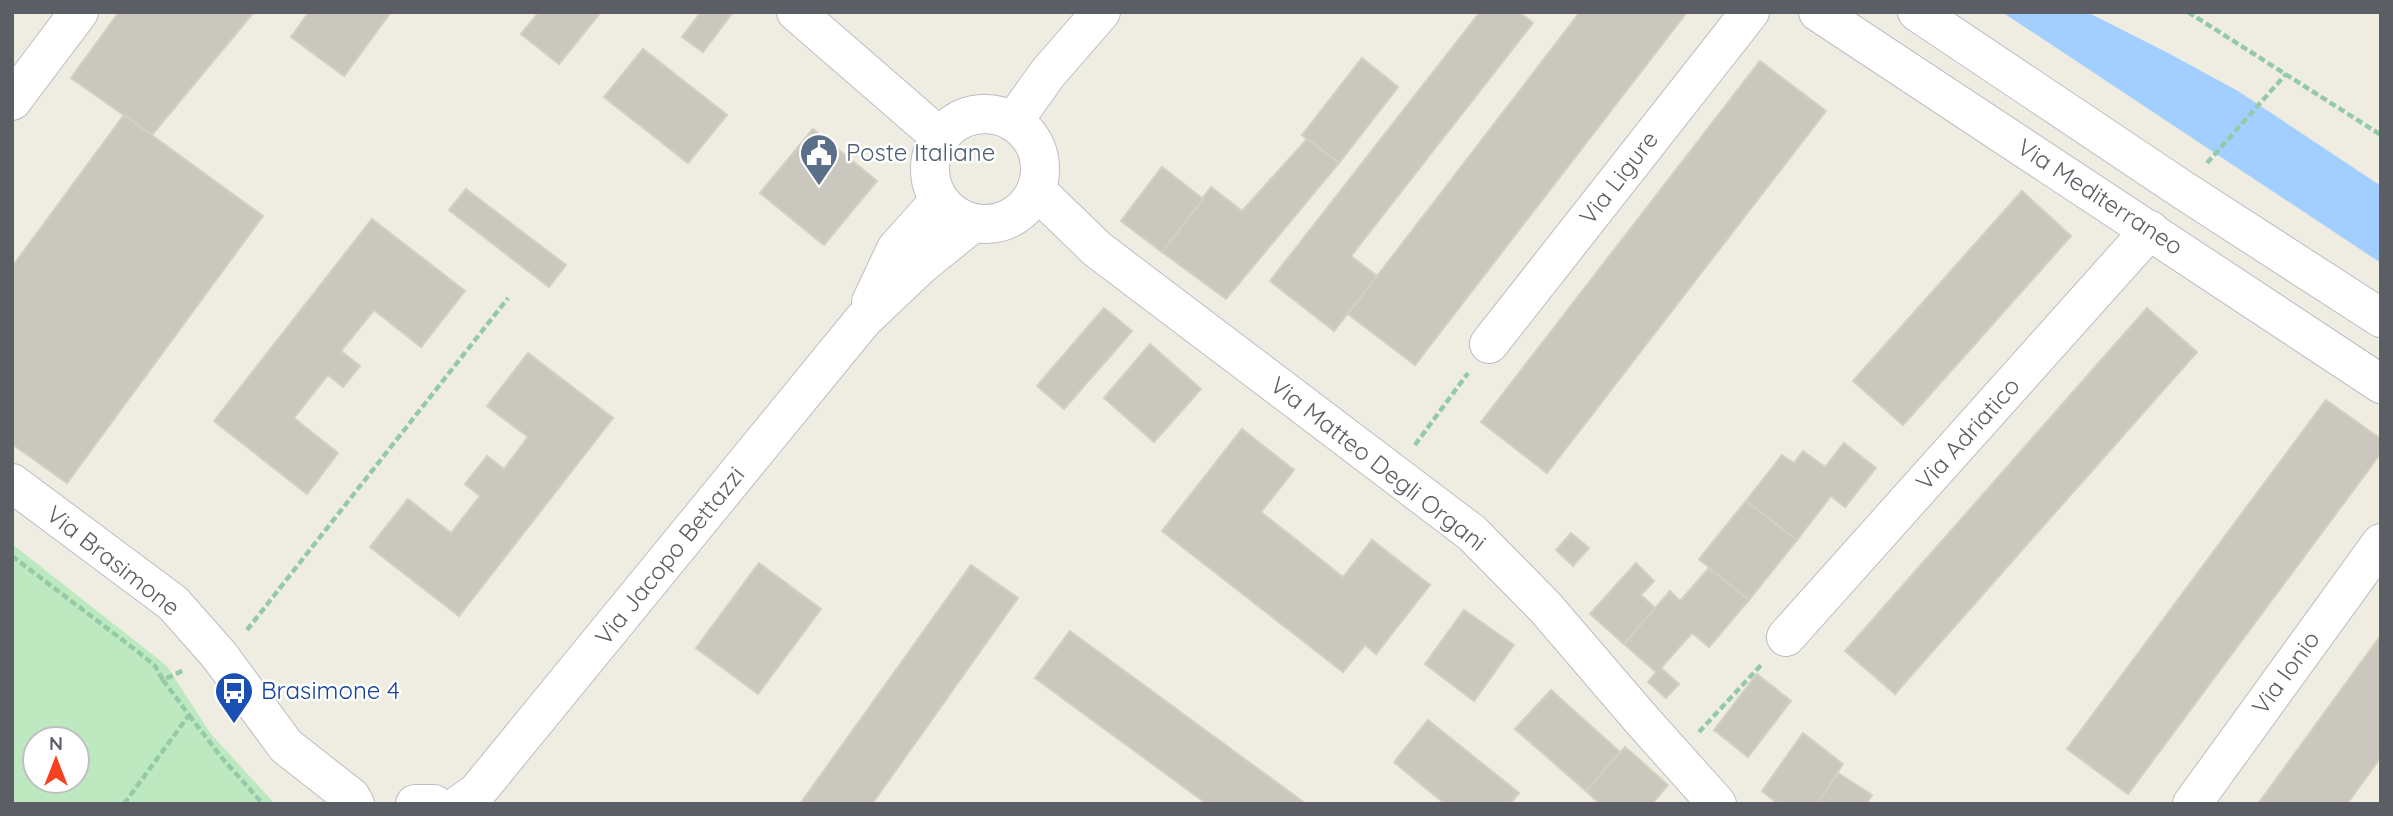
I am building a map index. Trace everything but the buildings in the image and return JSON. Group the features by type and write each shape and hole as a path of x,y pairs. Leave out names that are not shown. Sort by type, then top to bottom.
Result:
{"street":[{"path":"12,101 79,12"},
{"path":"796,12 940,137"},
{"path":"1013,122 1048,73 1101,12"},
{"name":"Via Ligure","path":"1489,344 1749,12"},
{"name":"Via Mediterraneo","path":"1818,12 2381,384"},
{"name":"Via Mediterraneo","path":"1917,12 2172,183 2381,318"},
{"path":"998,116 1013,122 1025,132 1034,145 1039,168 1036,190 1028,204 1003,221 973,223 960,218 939,201 932,186 929,169 932,152 940,137 951,125 966,117 998,116"},
{"name":"Via Matteo Degli Organi","path":"1036,190 1097,249 1472,533 1545,607 1717,804"},
{"name":"Via Jacopo Bettazzi","path":"863,320 896,249 939,201"},
{"name":"Via Jacopo Bettazzi","path":"470,800 863,320 921,265 973,223"},
{"name":"Via Adriatico","path":"1786,638 2150,230"},
{"name":"Via Brasimone","path":"12,483 173,603 219,655 286,746 363,802"},
{"name":"Via Ionio","path":"2192,804 2381,543"},
{"path":"415,804 434,804"}],"path":[{"path":"2188,12 2381,135"},
{"path":"2208,162 2286,74"},
{"path":"163,680 219,655 247,629 508,298"},
{"path":"1394,474 1489,344"},
{"path":"12,556 155,666 222,758 263,804"},
{"path":"1675,757 1786,638"},
{"path":"124,804 189,715"}],"green space":[{"path":"12,544 167,666 210,733 275,804 12,804"}],"water":[{"path":"2002,12 2087,12 2238,91 2381,186 2381,263"}],"place":[{"name":"Poste Italiane","path":"819,187"},
{"name":"Brasimone 4","path":"234,725"}]}
